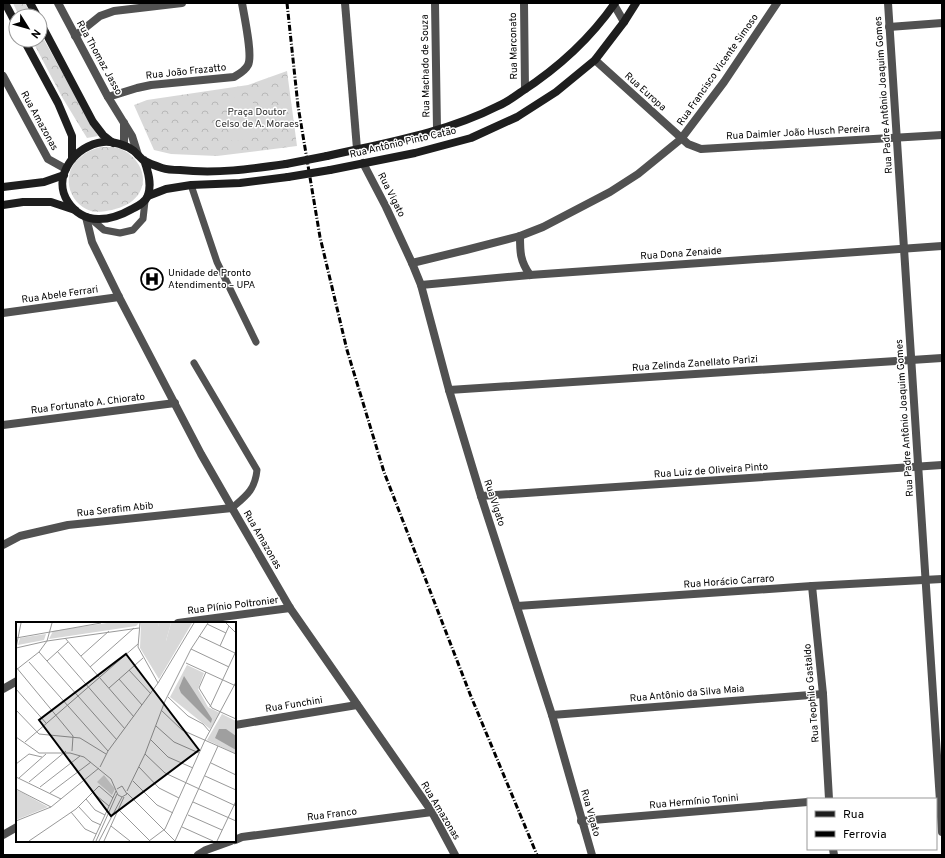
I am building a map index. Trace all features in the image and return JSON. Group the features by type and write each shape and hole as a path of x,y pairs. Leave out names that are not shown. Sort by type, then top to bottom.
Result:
{"main road":[{"name":"Rua Antônio Pinto Catão","path":"146,198 166,189 191,184 240,183 330,170 415,153 471,138 517,117 556,92 595,60 624,22 636,3"},
{"name":"Rua Antônio Pinto Catão","path":"141,157 163,169 189,171 235,171 286,164 357,150 406,138 460,122 499,106 560,63 588,37 614,4"},
{"path":"48,37 92,122 103,135 113,143"},
{"path":"28,48 58,103 72,136 72,159"},
{"path":"3,205 23,202 51,202 75,210 88,218 107,219 118,216 136,207 146,198 150,186 149,171 141,157 124,145 103,142 88,146 78,152 72,159 65,172 64,191 67,201 75,210"},
{"path":"3,187 44,182 65,172"}],"street":[{"name":"Rua Thomaz Jasso","path":"58,3 108,97 132,136 141,157"},
{"path":"75,36 100,16 114,11 182,3"},
{"name":"Rua João Frazatto","path":"108,97 151,85 234,77 242,72 248,64 249,54 242,3"},
{"path":"345,3 357,150"},
{"name":"Rua Machado de Souza","path":"435,3 437,129"},
{"name":"Rua Marconato","path":"524,3 525,89"},
{"name":"Rua Francisco Vicente Simoso","path":"412,263 520,236 543,227 610,192 638,174 681,139 724,82 777,3"},
{"name":"Rua Padre Antônio Joaquim Gomes","path":"888,3 942,832"},
{"path":"614,4 624,22"},
{"path":"889,26 942,23"},
{"name":"Rua Europa","path":"595,60 681,139"},
{"name":"Rua Amazonas","path":"3,76 48,159 65,172"},
{"path":"124,123 124,145"},
{"name":"Rua Daimler João Husch Pereira","path":"681,139 688,144 701,149 942,135"},
{"name":"Rua Vigato","path":"363,163 386,207 421,285 481,496 552,715 581,821 592,855"},
{"name":"Rua Amazonas","path":"88,218 92,242 119,298 201,454 232,508 290,608 432,812 455,855"},
{"path":"520,236 521,258 530,275"},
{"name":"Rua Dona Zenaide","path":"421,285 530,275 942,246"},
{"name":"Rua Abele Ferrari","path":"3,313 119,298"},
{"name":"Rua Zelinda Zanellato Parizi","path":"450,390 942,358"},
{"name":"Rua Fortunato A. Chiorato","path":"3,425 175,403"},
{"name":"Rua Luiz de Oliveira Pinto","path":"481,496 942,465"},
{"name":"Rua Serafim Abib","path":"3,545 20,536 68,525 232,508"},
{"name":"Rua Horácio Carraro","path":"517,606 812,586 942,579"},
{"name":"Rua Teophilo Gastaldo","path":"812,586 823,694 829,798"},
{"name":"Rua Plínio Poltronier","path":"185,622 290,608"},
{"path":"3,689 16,682"},
{"name":"Rua Antônio da Silva Maia","path":"552,715 823,694"},
{"name":"Rua Funchini","path":"236,725 357,705"},
{"name":"Rua Hermínio Tonini","path":"581,821 807,802"},
{"name":"Rua Franco","path":"236,840 242,837 432,812"},
{"path":"3,835 16,828"},
{"path":"198,855 206,850 228,842"}],"lane":[{"path":"191,184 217,262 256,342"},
{"path":"88,218 104,230 120,233 132,230 143,219 146,198"},
{"path":"194,363 257,470 256,480 251,491 232,508"}],"green space":[{"path":"13,3 25,3 28,8 15,8"},
{"path":"48,47 98,136 87,138 62,97 36,48"},
{"name":"Praça Doutor Celso de A. Moraes","path":"287,71 297,146 217,156 171,154 154,150 134,105 147,100 248,85"},
{"path":"252,95 257,137 232,142 227,99"},
{"path":"101,147 113,147 128,153 139,165 143,180 142,188 138,195 130,203 112,210 96,212 83,207 76,201 69,186 69,178 75,162 86,153"}],"railway":[{"path":"287,3 298,106 320,237 347,350 384,472 470,694 537,855"}],"place":[{"name":"Unidade de Pronto Atendimento – UPA","path":"152,279"}]}
